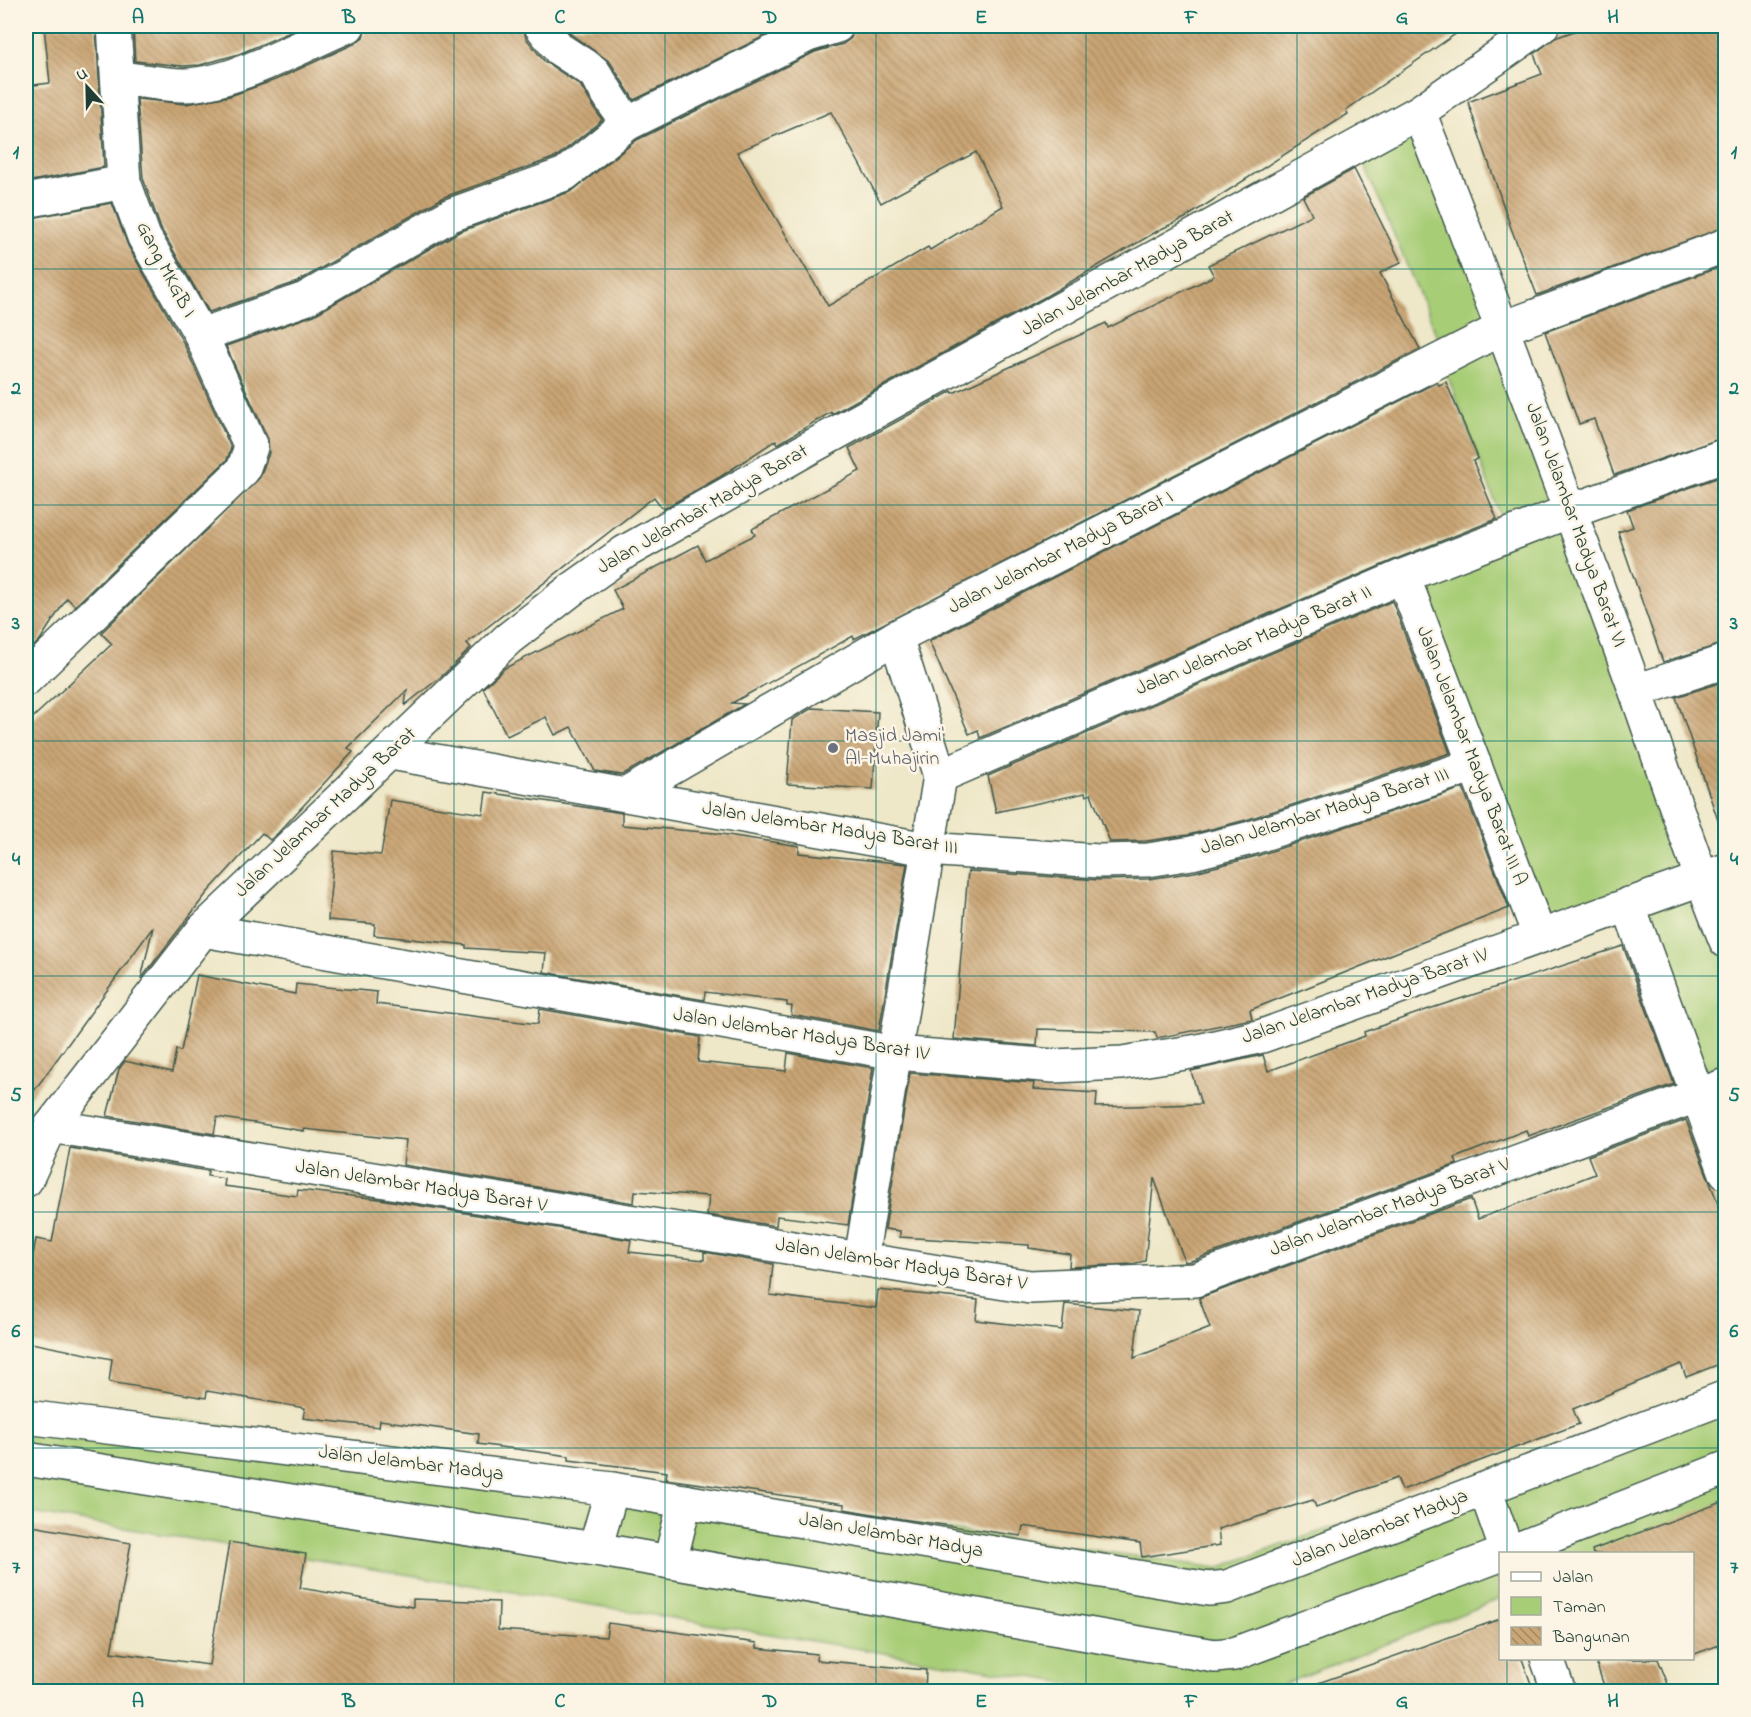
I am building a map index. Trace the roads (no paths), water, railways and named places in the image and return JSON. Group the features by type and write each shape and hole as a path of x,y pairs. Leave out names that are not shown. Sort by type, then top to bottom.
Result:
{"street":[{"name":"Gang MKGB I","path":"26,679 243,470 250,447 201,335 144,237 124,182 120,78 114,26"},
{"path":"120,78 184,85 206,83 270,60 348,26"},
{"path":"541,26 559,49 594,72 627,124"},
{"path":"201,335 305,299 451,216 565,174 627,124 808,34 837,26"},
{"name":"Jalan Jelambar Madya Barat","path":"26,1180 51,1126 203,930 508,639 625,552 1419,112 1542,26"},
{"name":"Jalan Jelambar Madya Barat VI","path":"1419,112 1503,328 1636,692 1713,874 1725,941"},
{"path":"26,201 124,182"},
{"name":"Jalan Jelambar Madya Barat I","path":"627,794 896,637 1503,328 1725,245"},
{"name":"Jalan Jelambar Madya Barat II","path":"940,776 1404,576 1570,511 1725,455"},
{"name":"Jalan Jelambar Madya Barat III A","path":"1404,576 1539,935"},
{"path":"861,1259 940,776 896,637"},
{"path":"1636,692 1725,661"},
{"name":"Jalan Jelambar Madya Barat III","path":"391,753 927,849 1099,861 1171,857 1251,838 1475,765"},
{"name":"Jalan Jelambar Madya Barat IV","path":"203,930 896,1053 1054,1066 1122,1063 1198,1051 1262,1036 1713,874"},
{"path":"1628,904 1711,1090 1725,1173"},
{"name":"Jalan Jelambar Madya Barat V","path":"51,1126 1030,1287 1195,1280 1711,1090"},
{"name":"Jalan Jelambar Madya","path":"26,1417 612,1489 1209,1589 1227,1587 1725,1396"},
{"path":"26,1459 595,1549 1225,1656 1499,1556"},
{"path":"1510,1552 1725,1468"},
{"path":"595,1549 612,1489"},
{"path":"1485,1489 1504,1552"},
{"path":"670,1562 685,1501"},
{"path":"1547,1660 1559,1692"}],"place":[{"name":"Masjid Jami' Al-Muhajirin","path":"833,748"}]}
